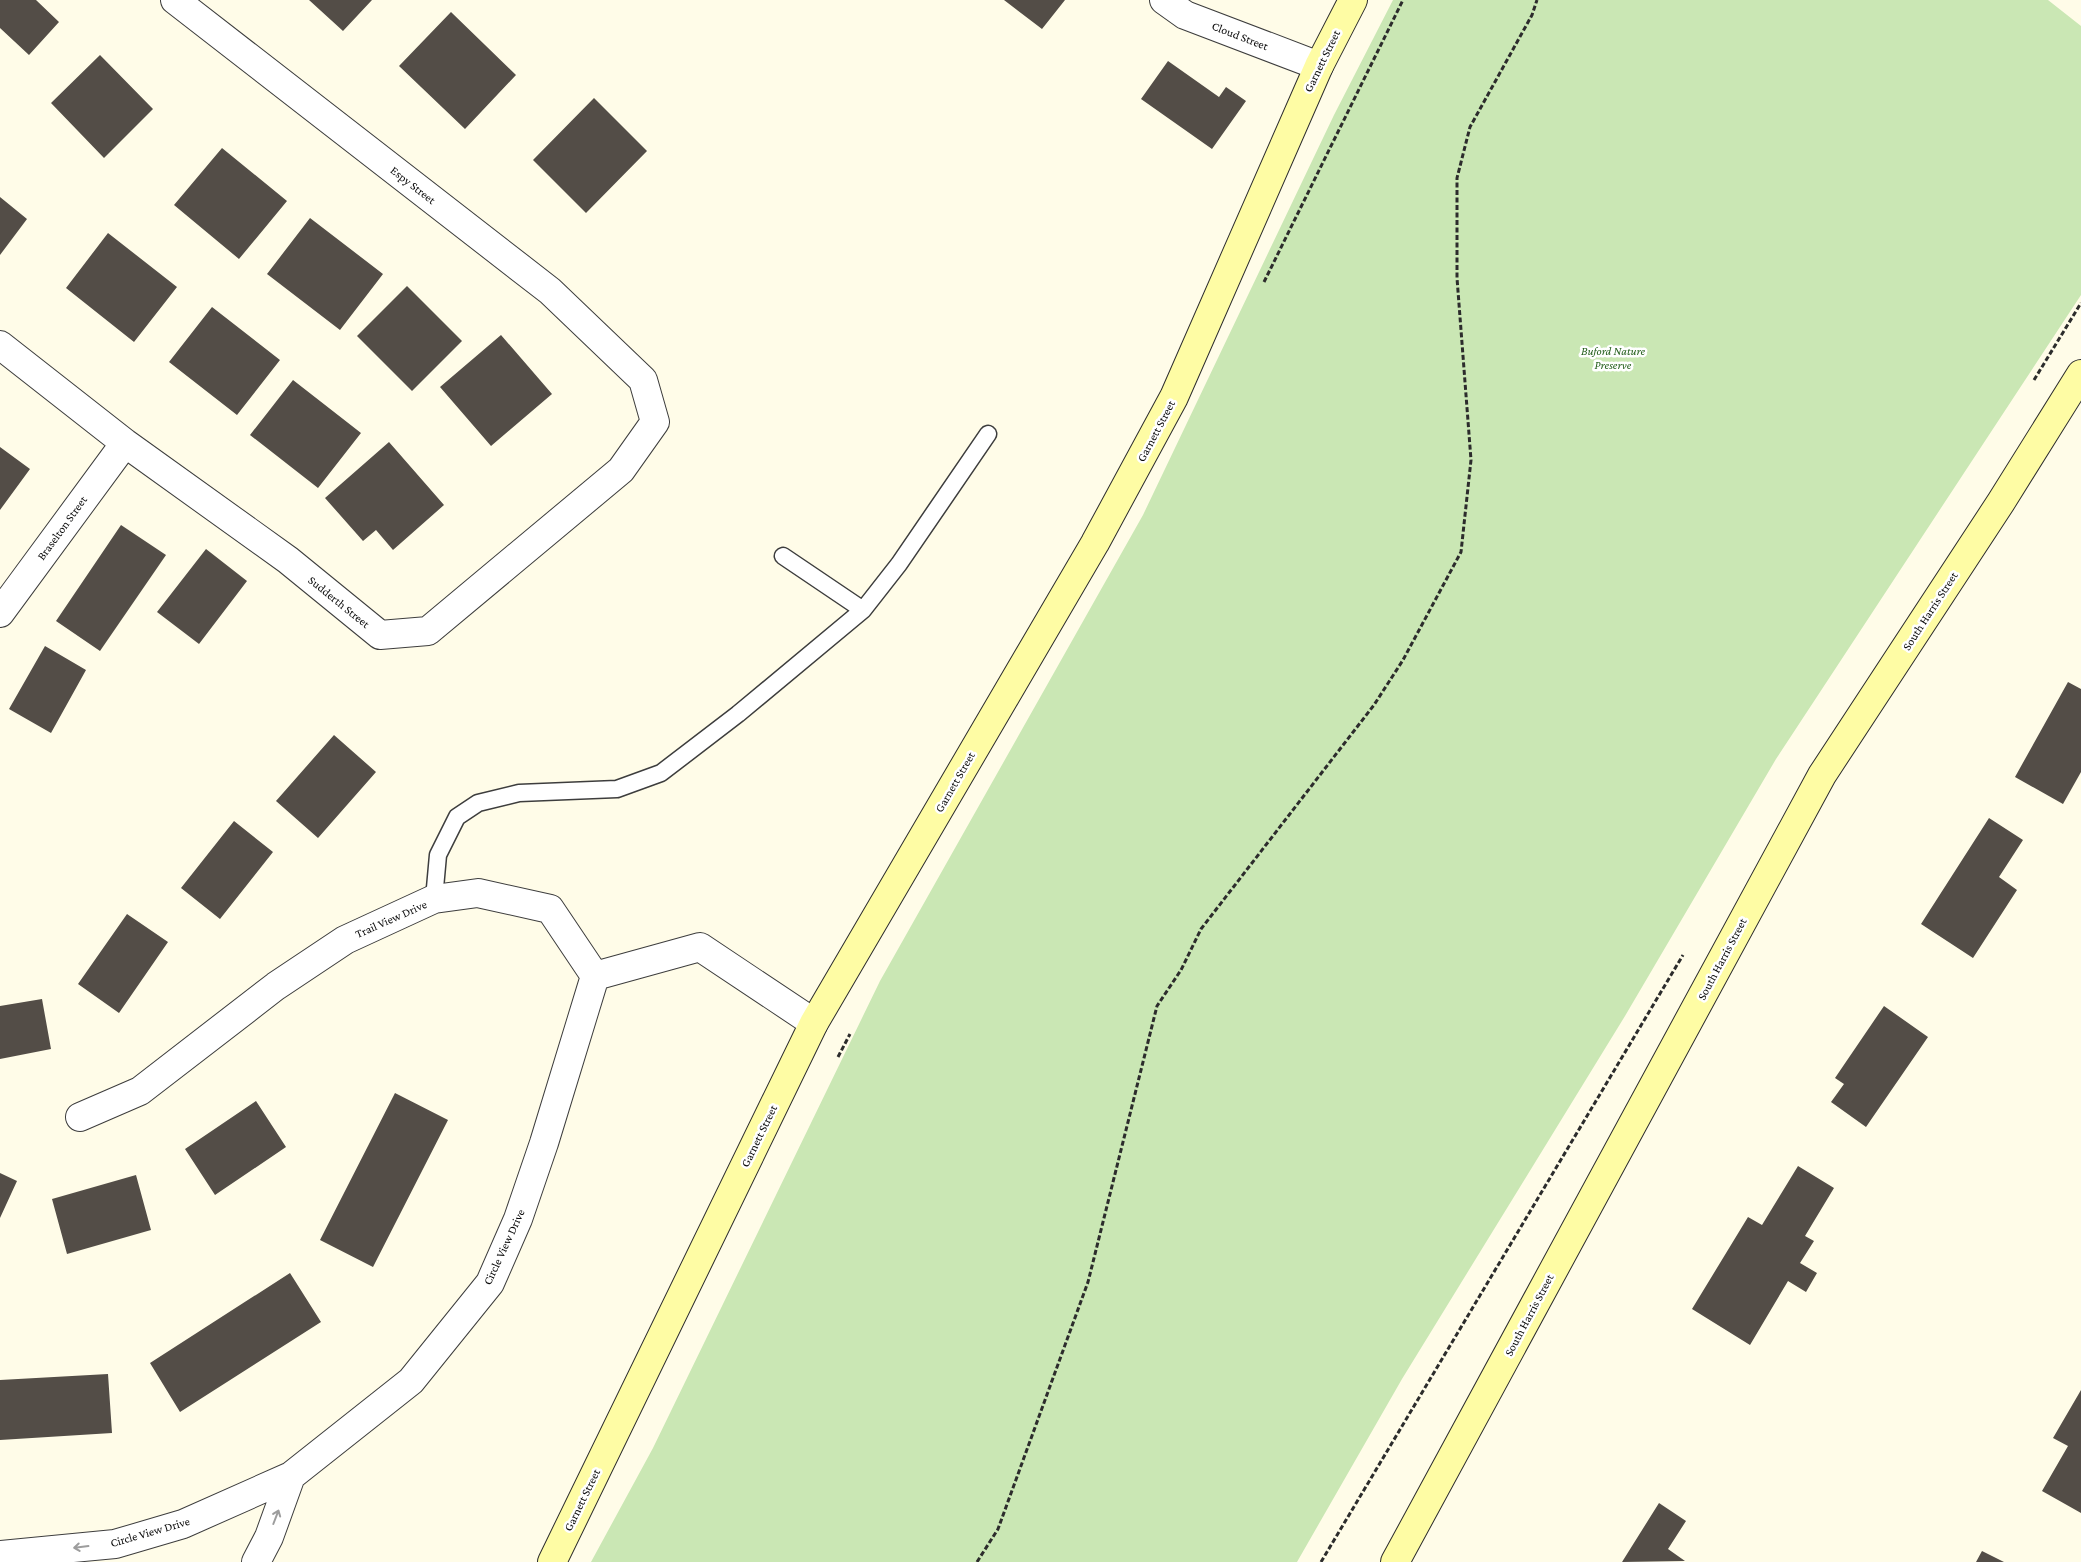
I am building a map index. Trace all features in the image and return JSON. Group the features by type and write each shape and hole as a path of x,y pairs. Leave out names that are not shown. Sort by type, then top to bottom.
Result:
{"street":[{"name":"Espy Street","path":"175,0 550,291 643,380"},
{"name":"Cloud Street","path":"1164,0 1185,15 1319,66"},
{"name":"Garnett Street","path":"552,1562 814,1023 1095,543 1174,397 1319,66 1353,0"},
{"name":"Sudderth Street","path":"0,345 125,443 288,560 380,636 428,631 621,470 655,422 643,380"},
{"name":"South Harris Street","path":"1395,1562 1822,775 2001,502 2081,374"},
{"name":"Braselton Street","path":"0,613 125,443"},
{"name":"Trail View Drive","path":"80,1117 140,1091 276,986 345,940 434,899 478,894 550,909 595,976"},
{"path":"595,976 700,947 814,1023"},
{"name":"Circle View Drive","path":"0,1555 115,1544 183,1524 292,1476 411,1381 490,1283 518,1219 542,1151 595,976"},
{"path":"256,1562 269,1537 292,1476"}],"lane":[{"path":"434,899 438,855 457,817 478,803 519,793 617,789 661,773 738,714 863,610 899,564 988,434"},
{"path":"783,556 863,610"}],"path":[{"path":"977,1562 998,1530 1088,1282 1157,1006 1181,970 1201,929 1374,705 1403,660 1462,552 1471,460 1457,278 1457,178 1470,128 1532,15 1537,0"}],"green space":[{"name":"Buford Nature Preserve","path":"1393,0 2048,0 2081,26 2081,295 1776,759 1625,1016 1402,1379 1297,1562 591,1562 653,1448 880,981 1143,515 1334,115"}],"building":[{"path":"0,0 36,0 59,22 29,55 0,28"},
{"path":"309,0 372,0 343,31"},
{"path":"1004,0 1065,0 1042,29"},
{"path":"451,12 516,75 465,129 399,66"},
{"path":"100,55 153,109 104,158 51,103"},
{"path":"1168,61 1219,97 1226,87 1246,101 1212,149 1141,99"},
{"path":"594,98 647,151 586,213 533,160"},
{"path":"222,148 287,201 239,259 174,205"},
{"path":"0,197 27,219 0,255"},
{"path":"310,218 383,274 340,330 267,274"},
{"path":"108,233 177,287 134,342 66,288"},
{"path":"407,286 462,341 412,391 357,336"},
{"path":"212,307 280,360 237,415 169,362"},
{"path":"501,335 552,394 491,446 440,387"},
{"path":"293,380 361,433 318,488 250,435"},
{"path":"389,442 444,505 393,550 376,530 363,541 325,498"},
{"path":"0,447 30,469 0,510"},
{"path":"121,525 166,555 100,651 56,621"},
{"path":"206,549 247,581 199,644 157,612"},
{"path":"45,646 86,670 51,733 9,709"},
{"path":"2068,682 2081,689 2081,772 2063,804 2015,777"},
{"path":"334,735 376,772 318,838 276,801"},
{"path":"1989,818 2023,840 1999,877 2017,890 1973,958 1921,924"},
{"path":"234,821 273,852 220,919 181,888"},
{"path":"127,914 168,942 119,1013 78,984"},
{"path":"42,999 51,1049 0,1059 0,1006"},
{"path":"1884,1006 1928,1037 1866,1127 1831,1102 1844,1084 1835,1078"},
{"path":"395,1093 448,1120 373,1267 320,1240"},
{"path":"256,1101 286,1147 215,1195 185,1149"},
{"path":"1798,1166 1834,1188 1805,1236 1814,1241 1800,1263 1817,1273 1806,1292 1788,1281 1750,1345 1692,1309 1748,1217 1762,1225"},
{"path":"0,1173 17,1181 0,1218"},
{"path":"136,1175 151,1230 67,1254 52,1199"},
{"path":"290,1273 321,1322 180,1412 150,1363"},
{"path":"108,1374 112,1433 0,1440 0,1380"},
{"path":"2081,1390 2081,1513 2042,1491 2068,1446 2053,1438"},
{"path":"1659,1503 1686,1521 1668,1549 1685,1561 1622,1562"},
{"path":"1982,1551 2004,1562 1976,1562"}]}
